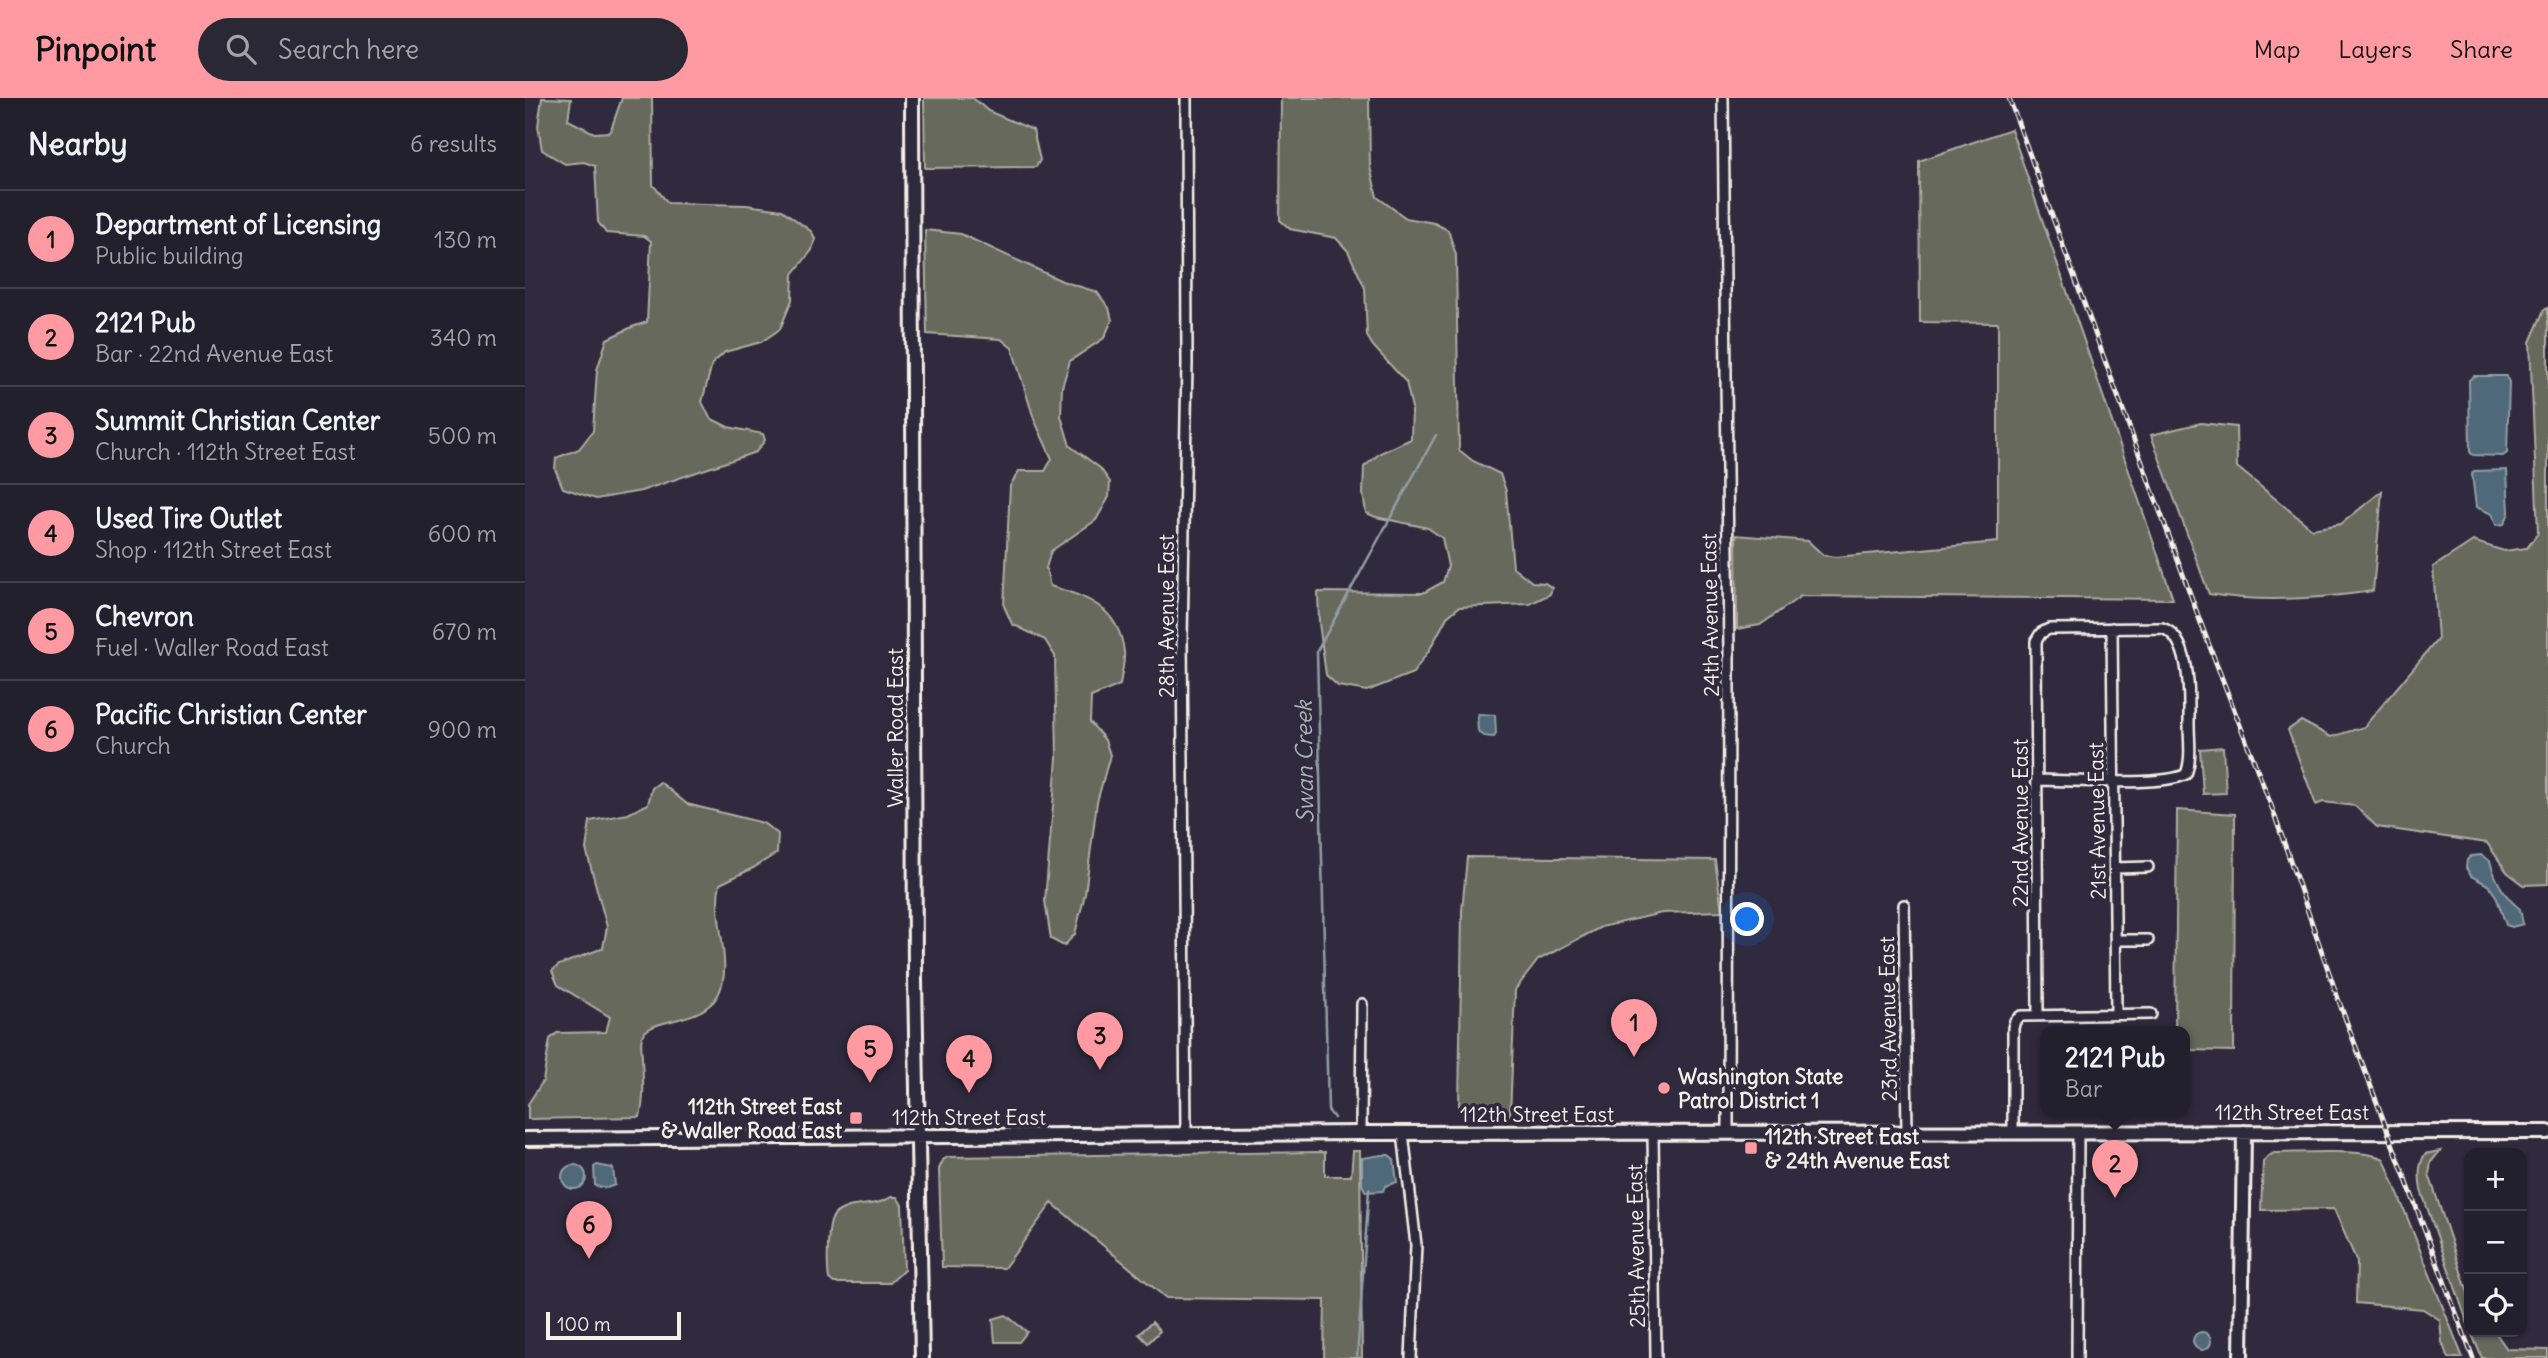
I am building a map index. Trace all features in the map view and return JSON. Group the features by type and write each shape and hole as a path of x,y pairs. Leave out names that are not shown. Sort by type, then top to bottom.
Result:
{"main road":[{"name":"Waller Road East","path":"912,98 917,1136 922,1358"},
{"path":"2241,1358 2244,1132"},
{"name":"112th Street East","path":"525,1139 1361,1133 2548,1132"}],"street":[{"name":"28th Avenue East","path":"1186,98 1187,363 1182,638 1186,1134"},
{"name":"24th Avenue East","path":"1723,98 1729,654 1728,1132"},
{"path":"2037,780 2171,779 2186,774 2189,746 2188,672 2179,645 2166,628 2112,628"},
{"name":"22nd Avenue East","path":"2038,1015 2036,641 2041,633 2049,629 2112,628"},
{"name":"21st Avenue East","path":"2112,628 2116,1013"},
{"path":"2115,868 2148,867"},
{"name":"23rd Avenue East","path":"1904,905 1907,1132"},
{"path":"2116,940 2148,940"},
{"path":"1361,1133 1362,1004"},
{"path":"2013,1132 2013,1028 2018,1018 2023,1015 2151,1014"},
{"path":"2077,1358 2078,1132"},
{"path":"1403,1133 1416,1245 1411,1358"},
{"name":"25th Avenue East","path":"1653,1133 1655,1358"}],"green space":[{"path":"542,98 571,99 568,120 594,133 610,132 622,98 652,98 653,185 668,203 746,205 782,210 812,232 815,239 812,250 793,274 792,300 780,329 761,342 725,352 712,364 702,402 710,418 728,427 763,434 765,440 756,452 641,491 596,499 563,488 555,469 556,458 579,449 593,431 597,370 607,339 647,322 651,241 644,236 606,233 598,222 595,166 584,162 565,164 542,150 538,126"},
{"path":"924,98 973,98 988,111 1033,130 1040,160 1036,167 925,168"},
{"path":"1281,98 1369,98 1370,166 1377,197 1406,218 1434,223 1448,230 1456,255 1459,450 1473,461 1500,474 1506,491 1513,567 1532,582 1545,583 1552,588 1550,594 1530,604 1459,607 1447,617 1413,673 1367,691 1338,686 1326,675 1318,592 1423,593 1443,582 1448,566 1442,538 1428,528 1366,513 1363,494 1364,467 1380,453 1411,439 1412,408 1406,382 1367,336 1365,288 1348,251 1336,238 1290,229 1280,220"},
{"path":"2011,129 2173,599 1801,596 1760,625 1737,629 1736,535 1808,541 1823,555 1835,557 1998,542 1998,323 1920,322 1919,161"},
{"path":"925,230 961,234 1062,281 1097,292 1109,308 1112,320 1104,338 1070,361 1062,387 1061,416 1070,446 1100,468 1110,482 1109,497 1096,520 1051,551 1046,568 1050,586 1088,600 1108,614 1116,624 1124,652 1120,685 1091,697 1090,722 1105,740 1110,755 1097,802 1085,894 1075,934 1064,946 1051,939 1045,901 1057,758 1055,656 1045,640 1012,624 1004,606 1010,486 1019,471 1045,471 1052,459 1034,419 1012,348 1001,339 927,334"},
{"path":"2548,308 2548,884 2524,885 2507,872 2487,843 2377,827 2355,806 2323,802 2316,805 2288,730 2301,721 2331,737 2364,727 2438,639 2433,567 2473,541 2504,551 2527,548 2538,533 2530,342 2544,310"},
{"path":"2201,423 2236,427 2237,467 2312,529 2341,524 2382,491 2373,591 2291,599 2209,594 2151,435"},
{"path":"2223,747 2226,793 2203,794 2200,749"},
{"path":"660,782 687,804 763,823 778,834 777,853 720,884 718,912 724,955 723,982 710,1005 689,1016 654,1026 642,1037 643,1095 640,1117 528,1119 528,1104 543,1081 550,1039 557,1033 606,1032 610,1017 558,985 552,971 559,965 603,948 607,927 586,849 590,821 628,814 648,804 652,788"},
{"path":"2177,810 2235,814 2234,1051 2190,1050 2190,1026 2175,1026"},
{"path":"1467,857 1715,860 1722,911 1662,913 1601,927 1538,960 1515,990 1510,1116 1469,1115 1459,1108 1462,911"},
{"path":"1353,1151 1360,1151 1362,1358 1324,1358 1325,1300 1166,1298 1052,1203 1004,1268 942,1267 939,1169 943,1160 948,1157 1325,1152 1325,1176 1351,1176"},
{"path":"2440,1151 2431,1162 2429,1174 2464,1281 2464,1313 2421,1190 2421,1163 2425,1154"},
{"path":"2347,1152 2384,1159 2463,1358 2448,1358 2442,1342 2440,1320 2423,1309 2356,1303 2357,1262 2334,1209 2261,1210 2263,1162 2274,1153"},
{"path":"897,1197 902,1205 904,1270 890,1283 834,1283 829,1279 828,1258 829,1231 833,1217 849,1207 876,1203"},
{"path":"1006,1315 1027,1332 1019,1342 995,1342 993,1319"},
{"path":"1152,1322 1160,1331 1148,1343 1139,1334"},
{"path":"2473,1337 2499,1337 2507,1349 2548,1350 2548,1358 2482,1358"}],"water":[{"path":"2474,376 2506,376 2509,382 2507,453 2503,456 2473,455 2470,452 2469,380"},
{"path":"2507,470 2509,513 2504,524 2496,525 2492,514 2476,507 2472,474 2474,471"},
{"path":"1478,714 1495,715 1494,737 1480,734"},
{"path":"2481,855 2490,861 2501,888 2520,909 2523,924 2512,927 2506,925 2496,896 2488,885 2471,876 2466,868 2467,860 2471,856"},
{"path":"1389,1155 1394,1159 1397,1182 1385,1186 1383,1191 1366,1192 1362,1185 1362,1158"},
{"path":"574,1165 582,1169 586,1177 582,1185 574,1189 566,1185 562,1177 566,1169"},
{"path":"597,1165 613,1168 615,1185 607,1188 595,1186 594,1167"},
{"path":"2202,1332 2208,1335 2211,1341 2208,1347 2202,1350 2196,1347 2193,1341 2196,1335"}],"waterway":[{"name":"Swan Creek","path":"1334,1118 1328,1110 1317,651 1436,435"},
{"name":"Swan Creek","path":"1357,1358 1369,1189"}],"railway":[{"path":"2009,98 2203,629 2272,808 2341,1007 2473,1358"}],"place":[{"name":"Department of Licensing","path":"1634,1057"},
{"name":"Summit Christian Center","path":"1100,1070"},
{"name":"Chevron","path":"870,1083"},
{"name":"Washington State Patrol District 1","path":"1664,1088"},
{"name":"Used Tire Outlet","path":"969,1093"},
{"name":"112th Street East & Waller Road East","path":"856,1118"},
{"name":"112th Street East & 24th Avenue East","path":"1751,1148"},
{"name":"2121 Pub","path":"2115,1198"},
{"name":"Pacific Christian Center","path":"589,1259"}]}
